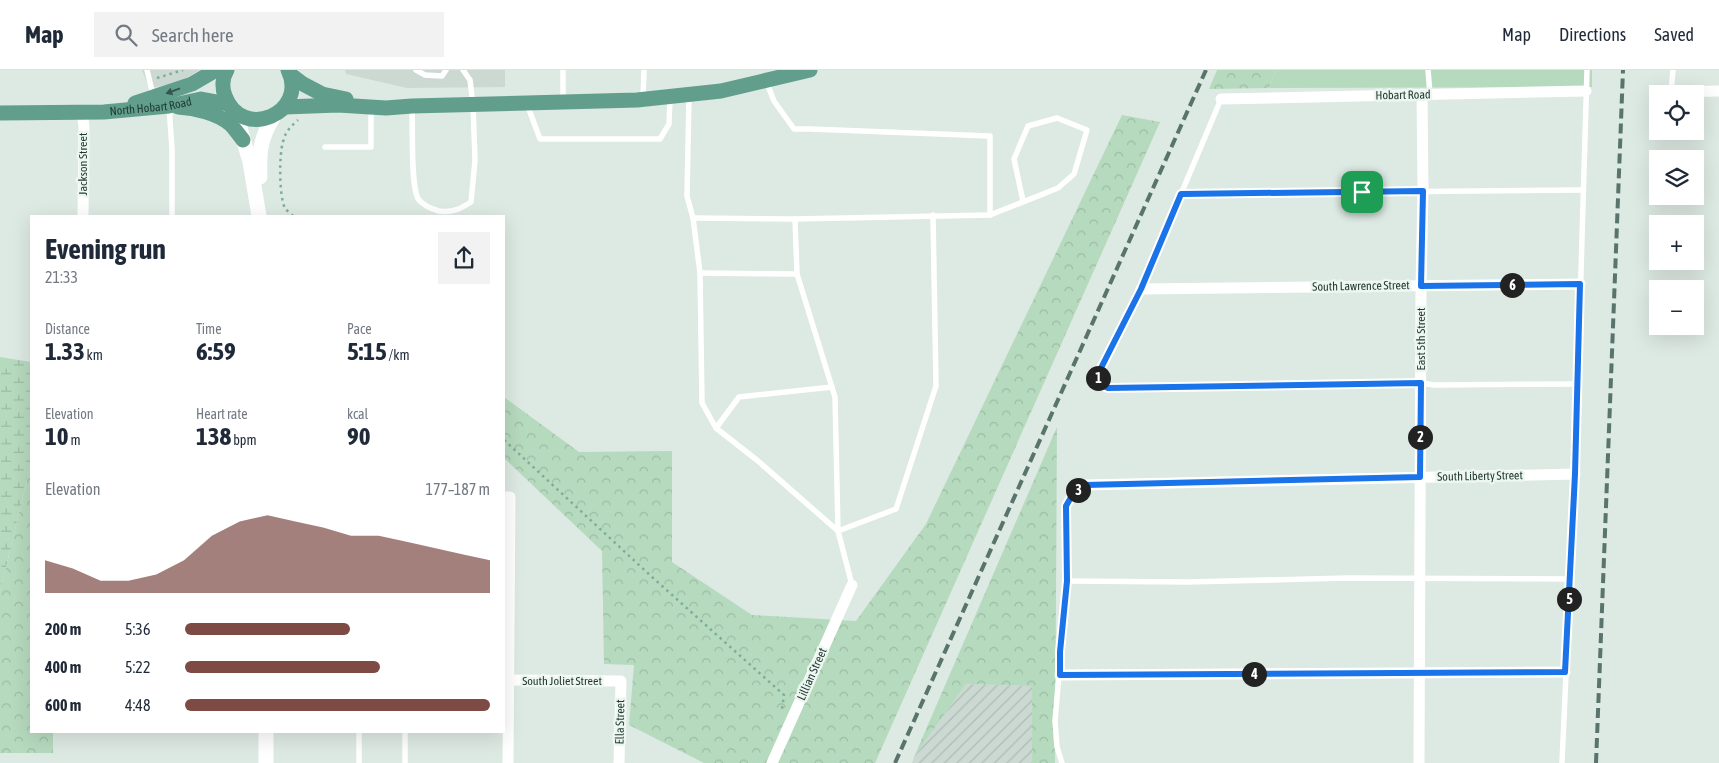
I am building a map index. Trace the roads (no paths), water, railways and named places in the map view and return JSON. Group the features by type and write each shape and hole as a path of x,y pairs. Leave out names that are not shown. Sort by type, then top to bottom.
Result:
{"main road":[{"name":"North Hobart Road","path":"104,112 192,84 216,70"},
{"path":"226,70 223,84 224,94 232,108 250,162 259,215"},
{"path":"290,72 322,94 350,100 412,106 473,106 643,100 721,91 810,70"},
{"path":"264,215 259,156 265,130 290,97 292,86 290,72"},
{"name":"North Hobart Road","path":"0,113 104,112 169,106 201,99 232,108 244,118 254,120 264,119 279,111 338,105 371,108 412,106"},
{"path":"169,106 189,107 218,116 231,125 243,140"},
{"path":"266,733 266,763"}],"street":[{"name":"Hobart Road","path":"1221,99 1586,91"},
{"path":"1704,91 1719,91"},
{"name":"East 5th Street","path":"1419,763 1421,286 1426,94"},
{"name":"Jackson Street","path":"82,112 84,126 83,215"},
{"name":"South Lawrence Street","path":"1141,289 1580,284"},
{"name":"South Liberty Street","path":"1085,485 1575,474"},
{"path":"507,497 506,680 508,763"},
{"name":"Lillian Street","path":"772,763 852,585"},
{"path":"1060,675 1565,672"},
{"name":"South Joliet Street","path":"506,680 621,681"},
{"name":"Ella Street","path":"619,763 621,681"}],"lane":[{"path":"147,70 154,97"},
{"path":"416,70 425,75 442,76 446,70"},
{"path":"412,106 414,186 418,200 431,209 450,212 462,208 472,202 475,160 470,80 463,70"},
{"path":"563,70 563,103"},
{"path":"643,100 644,70"},
{"path":"1426,94 1428,70"},
{"path":"1562,763 1575,474 1587,70"},
{"path":"1672,85 1673,70"},
{"path":"766,81 774,101 794,129 810,128 990,136 990,215"},
{"path":"689,95 687,196 693,218 700,274 702,402 716,428 758,461 838,531"},
{"path":"527,104 540,139 660,139 669,124 670,97"},
{"path":"1221,99 1141,289 1098,374 1099,384 1108,388 1421,383 1434,385 1577,384"},
{"path":"169,106 172,149 172,215"},
{"path":"325,147 371,147 371,108"},
{"path":"693,218 795,219 990,215 1058,188 1074,174 1087,130 1057,118 1028,126 1014,159 1023,201"},
{"path":"1181,194 1583,190"},
{"path":"838,531 896,509 936,386 933,215"},
{"path":"795,219 797,274 835,397 838,531 852,585"},
{"path":"700,274 797,274"},
{"path":"716,428 739,397 832,386"},
{"path":"1062,763 1057,747 1055,721 1067,581 1066,506 1074,492 1085,485"},
{"path":"1067,581 1187,582 1274,578 1570,578"},
{"path":"359,733 359,763"},
{"path":"405,733 405,763"}],"railway":[{"path":"895,763 1206,70"},
{"path":"1596,763 1623,70"}]}
